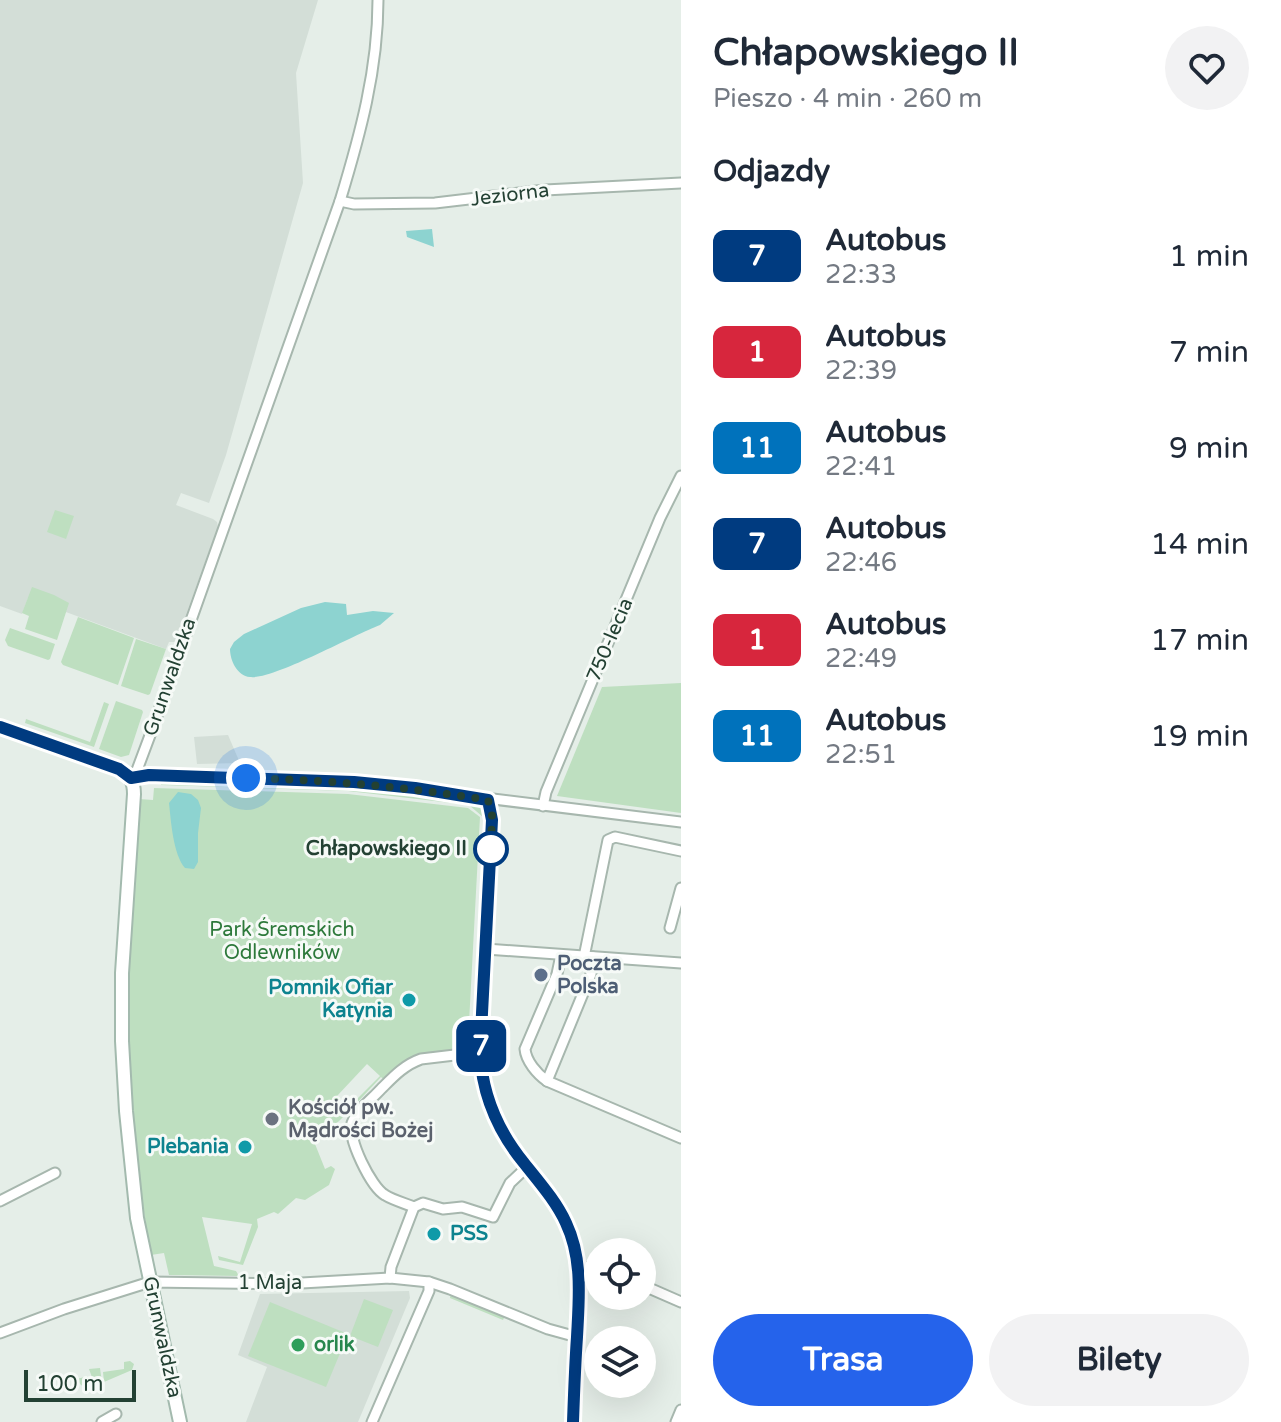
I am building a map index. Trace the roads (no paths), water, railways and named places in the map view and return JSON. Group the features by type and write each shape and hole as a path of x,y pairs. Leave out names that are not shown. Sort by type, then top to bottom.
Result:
{"main road":[{"path":"0,727 119,769 131,778"},
{"name":"Grunwaldzka","path":"131,778 134,790 122,961 126,1111 135,1202 180,1422"}],"street":[{"name":"Grunwaldzka","path":"131,778 147,744 340,201 367,104 376,50 378,0"},
{"name":"Jeziorna","path":"340,201 354,204 435,203 525,192 681,183"},
{"name":"750-lecia","path":"543,806 546,792 660,518 681,476"},
{"path":"131,778 149,775 333,781 415,788 488,800 681,822"},
{"path":"488,800 492,820 480,1052 484,1085 493,1114 505,1136 566,1223 579,1267 573,1422"},
{"path":"547,1081 591,974 588,957 608,840 615,837 681,851"},
{"path":"670,928 681,888"},
{"path":"486,949 681,963"},
{"path":"561,955 557,974 525,1051 528,1060 547,1081 681,1138"},
{"path":"414,1207 384,1195 373,1185 355,1147 351,1125 372,1098 413,1062 480,1052"},
{"path":"390,1278 391,1267 414,1207 423,1203 443,1209 462,1207 493,1217 510,1183 527,1167"},
{"path":"0,1201 55,1173"},
{"path":"579,1267 584,1267"},
{"name":"1 Maja","path":"0,1333 150,1282 284,1284 390,1278 429,1282 548,1329 577,1337"},
{"path":"372,1422 429,1291 429,1282"},
{"path":"656,1291 681,1302"},
{"path":"676,1422 681,1410"},
{"path":"102,1422 116,1414"}],"water":[{"path":"432,229 434,247 407,237 406,231"},
{"path":"325,602 346,604 347,615 373,611 394,613 380,625 276,672 250,677 238,671 230,649 244,634 301,608"},
{"path":"178,792 191,794 201,808 198,862 194,869 185,868 181,862 173,837 169,803"}],"place":[{"name":"Chłapowskiego II","path":"491,849"},
{"name":"Poczta Polska","path":"541,975"},
{"name":"Pomnik Ofiar Katynia","path":"409,1000"},
{"name":"Kościół pw. Mądrości Bożej","path":"272,1119"},
{"name":"Plebania","path":"245,1147"},
{"name":"PSS","path":"434,1234"},
{"name":"orlik","path":"298,1345"}],"park label":[{"name":"Park Śremskich Odlewników","path":"282,942"}]}
